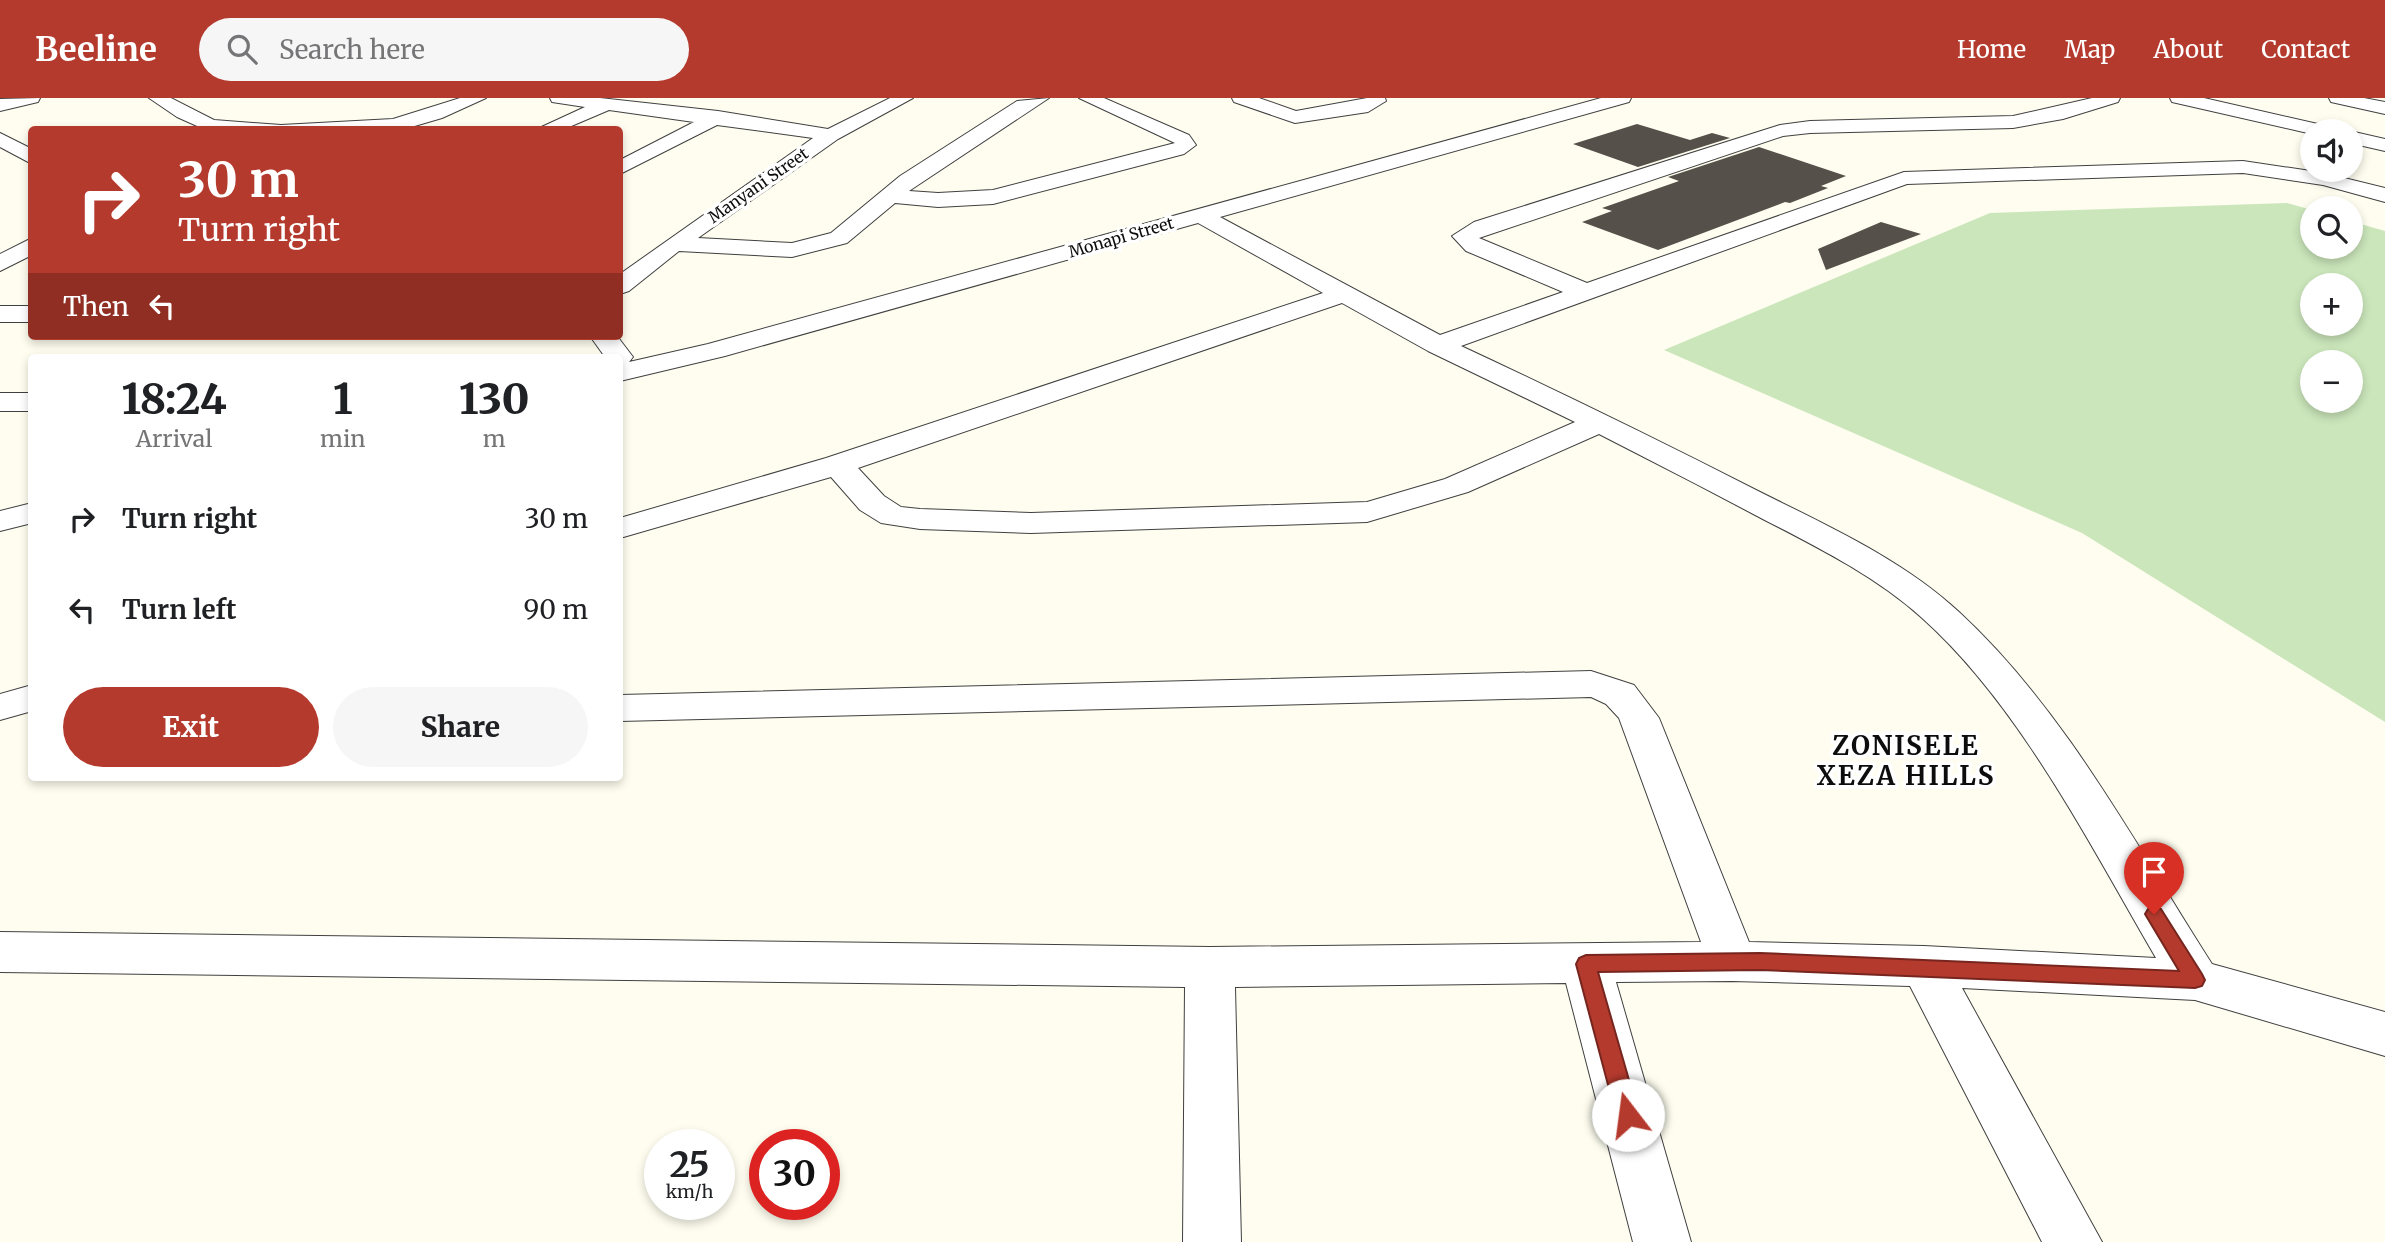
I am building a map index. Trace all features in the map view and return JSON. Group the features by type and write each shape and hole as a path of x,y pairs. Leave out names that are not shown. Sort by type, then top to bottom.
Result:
{"street":[{"path":"0,105 31,98"},
{"path":"158,98 214,126"},
{"path":"371,126 391,125 428,116 477,98"},
{"path":"559,98 615,101 831,135"},
{"name":"Manyani Street","path":"623,284 674,244 831,135 904,98"},
{"path":"674,244 792,250 839,238 908,181 1024,105 1040,98"},
{"path":"891,196 938,200 993,197 1177,150 1186,145 1182,139 1088,98"},
{"path":"1241,98 1295,117 1357,108 1377,101 1376,98"},
{"name":"Monapi Street","path":"623,365 742,342 1622,98"},
{"path":"1586,292 1474,246 1464,236 1482,227 1780,131 1810,127 2013,122 2063,113 2111,98"},
{"path":"2179,98 2300,126"},
{"path":"2338,98 2385,108"},
{"path":"554,126 615,101"},
{"path":"623,166 747,103"},
{"path":"0,139 28,156"},
{"path":"2363,140 2385,145"},
{"path":"0,166 28,160"},
{"path":"1438,345 1904,178 1980,173 2243,167 2324,179 2385,195"},
{"path":"1200,215 1342,295 1816,533 1892,577 1946,621 1977,653 2059,761 2195,980"},
{"path":"0,241 28,243"},
{"path":"0,264 28,246"},
{"path":"623,527 837,465 1342,295"},
{"path":"0,314 28,313"},
{"path":"0,402 28,402"},
{"path":"837,465 872,503 893,516 920,519 1031,523 1367,512 1418,501 1525,457 1599,422"},
{"path":"0,521 28,514"},
{"path":"623,708 1591,684 1611,689 1628,699 1640,718 1732,961"},
{"path":"0,707 28,699"},
{"path":"0,952 1210,967 1732,961 1924,966 2195,980 2385,1034"},
{"path":"1586,964 1662,1242"},
{"path":"1924,966 2073,1242"},
{"path":"1210,967 1212,1242"}],"green space":[{"path":"2287,203 2300,207 2300,259 2363,259 2363,225 2385,231 2385,722 2082,533 1664,350 1990,213"}],"building":[{"path":"1637,124 1690,140 1712,133 1730,138 1638,167 1573,144"},
{"path":"1759,147 1846,176 1821,186 1828,188 1790,203 1785,202 1658,250 1582,222 1612,211 1602,208 1679,181 1668,177"},
{"path":"1881,222 1921,234 1826,270 1818,249"}],"district":[{"name":"ZONISELE XEZA HILLS","path":"1906,761"}],"route":[{"path":"1628,1115 1586,964 1732,961 1924,966 2195,980 2154,914"}]}
